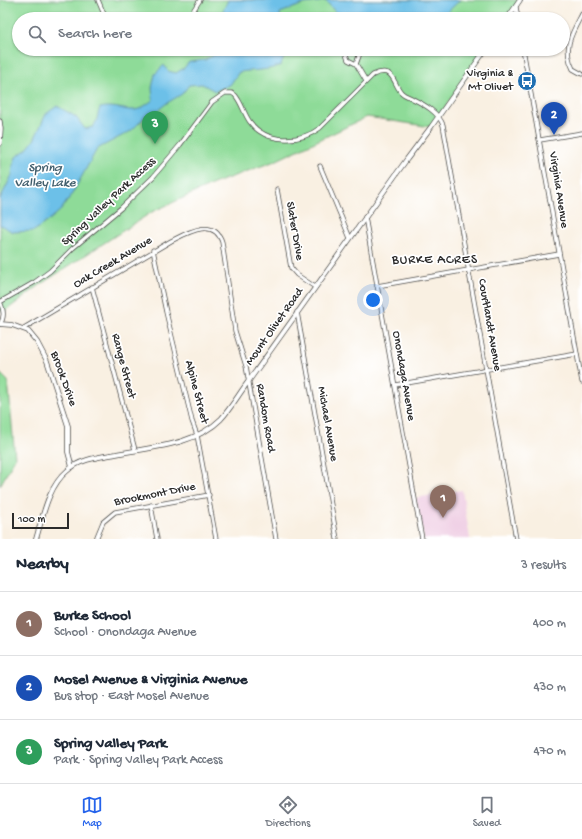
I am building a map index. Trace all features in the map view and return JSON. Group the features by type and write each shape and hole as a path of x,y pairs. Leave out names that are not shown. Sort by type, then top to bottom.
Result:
{"street":[{"path":"98,0 103,12"},
{"path":"191,12 200,0"},
{"path":"512,12 520,0"},
{"path":"516,7 517,12"},
{"path":"570,38 582,14"},
{"path":"347,56 348,60 356,64 366,81"},
{"path":"356,64 359,56"},
{"name":"Mount Olivet Road","path":"36,539 52,491 62,477 72,467 81,462 95,458 179,442 204,432 221,418 481,56"},
{"name":"Virginia Avenue","path":"524,56 582,382"},
{"path":"569,56 571,65 576,72 582,74"},
{"name":"Spring Valley Park Access","path":"0,302 42,278 73,248 121,208 161,168 208,106 222,95 228,93 235,95 248,120 256,129 269,136 290,139 303,136 320,128 366,81 377,73 381,72 388,73 393,78 404,95 417,101 438,116"},
{"name":"Courtlandt Avenue","path":"438,116 443,125 516,539"},
{"path":"0,121 0,144"},
{"path":"540,140 582,133"},
{"path":"320,166 350,238"},
{"name":"Slater Drive","path":"277,189 291,268 297,275 315,287"},
{"name":"Onondaga Avenue","path":"365,217 422,539"},
{"name":"Oak Creek Avenue","path":"24,328 154,250 178,238 195,231 209,228 216,232"},
{"name":"Random Road","path":"216,232 222,242 235,331 244,360 276,539"},
{"name":"Alpine Street","path":"154,250 177,359 192,421 197,435 216,539"},
{"path":"377,286 559,254"},
{"name":"Range Street","path":"92,287 135,450"},
{"path":"0,302 4,312 0,324 24,328"},
{"name":"Michael Avenue","path":"297,312 337,539"},
{"name":"Brook Drive","path":"24,328 29,332 40,348 47,361 57,388 68,426 68,452 72,467"},
{"path":"395,384 577,354"},
{"name":"Brookmont Drive","path":"96,539 103,522 111,514 120,511 209,495"},
{"path":"152,505 157,539"}],"shaded area":[{"path":"462,490 470,539 424,539 416,498"}],"green space":[{"path":"0,0 520,0 512,12 12,12 12,56 481,56 431,127 367,117 275,161 218,182 152,212 44,282 4,312 0,310"},
{"path":"0,373 8,381 15,458 0,486"}],"water":[{"path":"228,0 460,0 447,12 335,12 326,1 304,4 283,12 222,12"},
{"name":"Spring Valley Lake","path":"212,56 284,56 281,65 266,69 239,72 230,85 215,91 202,84 189,85 182,94 145,117 131,131 97,149 72,194 61,210 48,221 34,231 13,232 0,225 0,199 12,175 16,157 27,149 34,140 46,114 57,106 76,117 85,129 93,127 100,108 111,107 135,110 153,100 152,88 155,74 164,65 168,71 176,73 184,68 189,62 205,60"}],"place":[{"name":"Virginia & Mt Olivet","path":"527,81"},
{"name":"Mosel Avenue & Virginia Avenue","path":"554,135"},
{"name":"Spring Valley Park","path":"155,144"},
{"name":"Burke School","path":"443,518"}],"district":[{"name":"BURKE ACRES","path":"435,260"}]}
